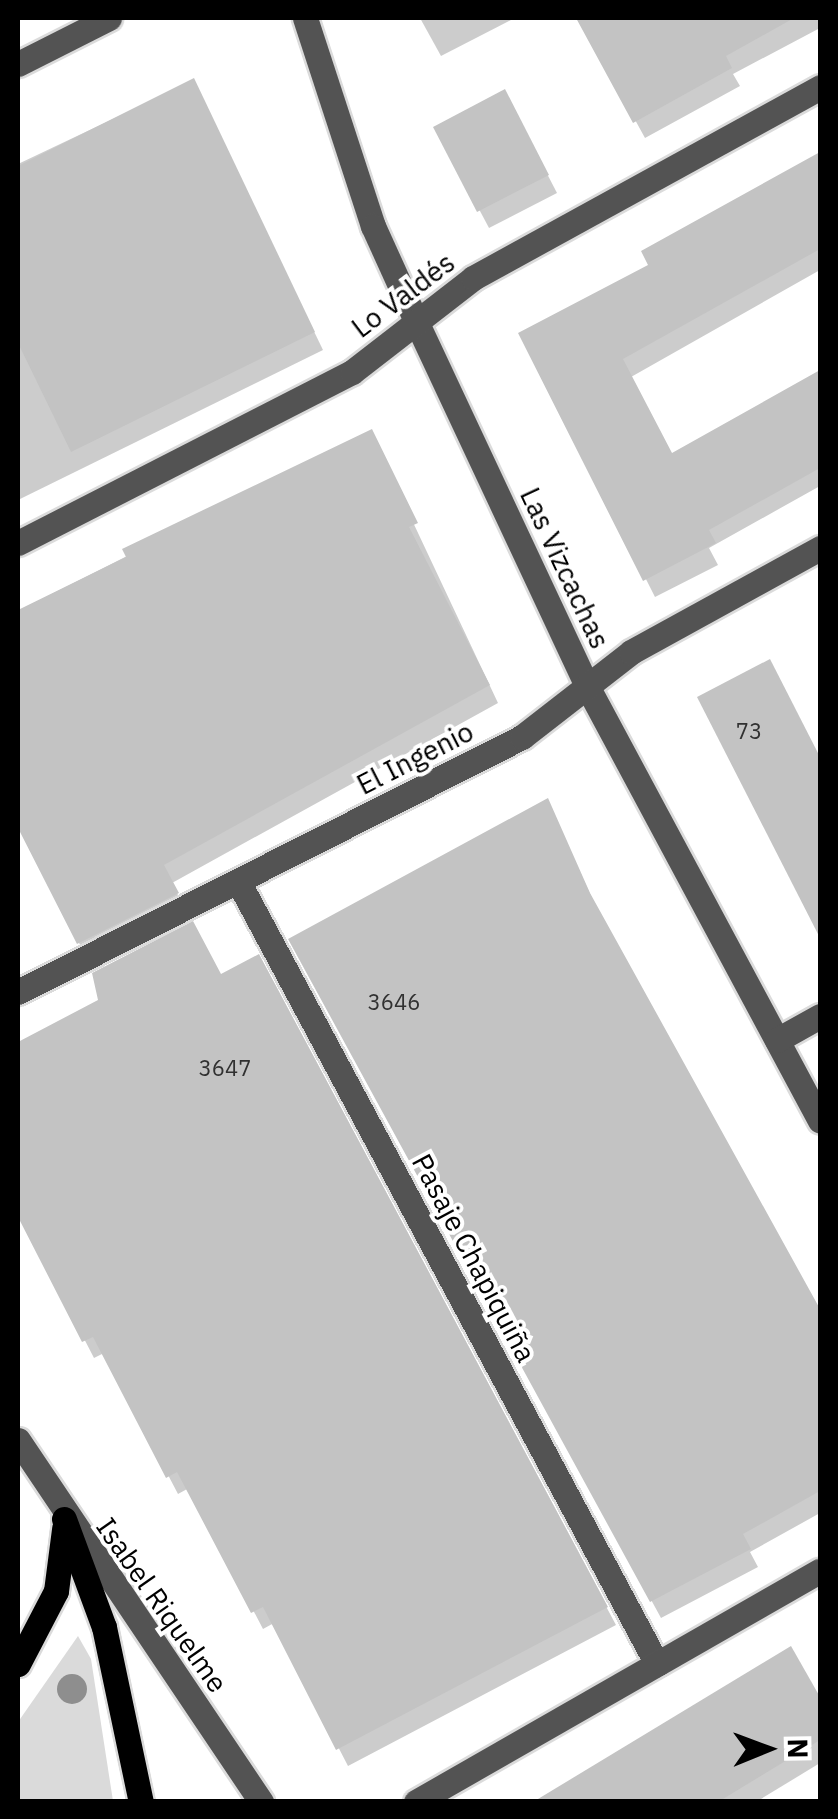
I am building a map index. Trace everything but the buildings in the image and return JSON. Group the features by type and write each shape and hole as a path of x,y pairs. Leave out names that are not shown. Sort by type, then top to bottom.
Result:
{"main road":[{"path":"18,1664 56,1591 64,1519"},
{"path":"64,1519 104,1627 141,1802"}],"street":[{"path":"18,64 109,18"},
{"name":"Las Vizcachas","path":"306,18 373,226 416,322 587,686 820,1121"},
{"name":"Lo Valdés","path":"18,543 352,372 473,278 820,87"},
{"name":"El Ingenio","path":"18,992 522,738 587,686 820,548"},
{"name":"Pasaje Chapiquiña","path":"238,881 657,1664"},
{"path":"777,1040 820,1016"},
{"name":"Isabel Riquelme","path":"18,1440 64,1519 261,1802"},
{"path":"416,1802 820,1571"}],"shaded area":[{"path":"78,1636 91,1659 113,1801 18,1801 18,1722"}]}
